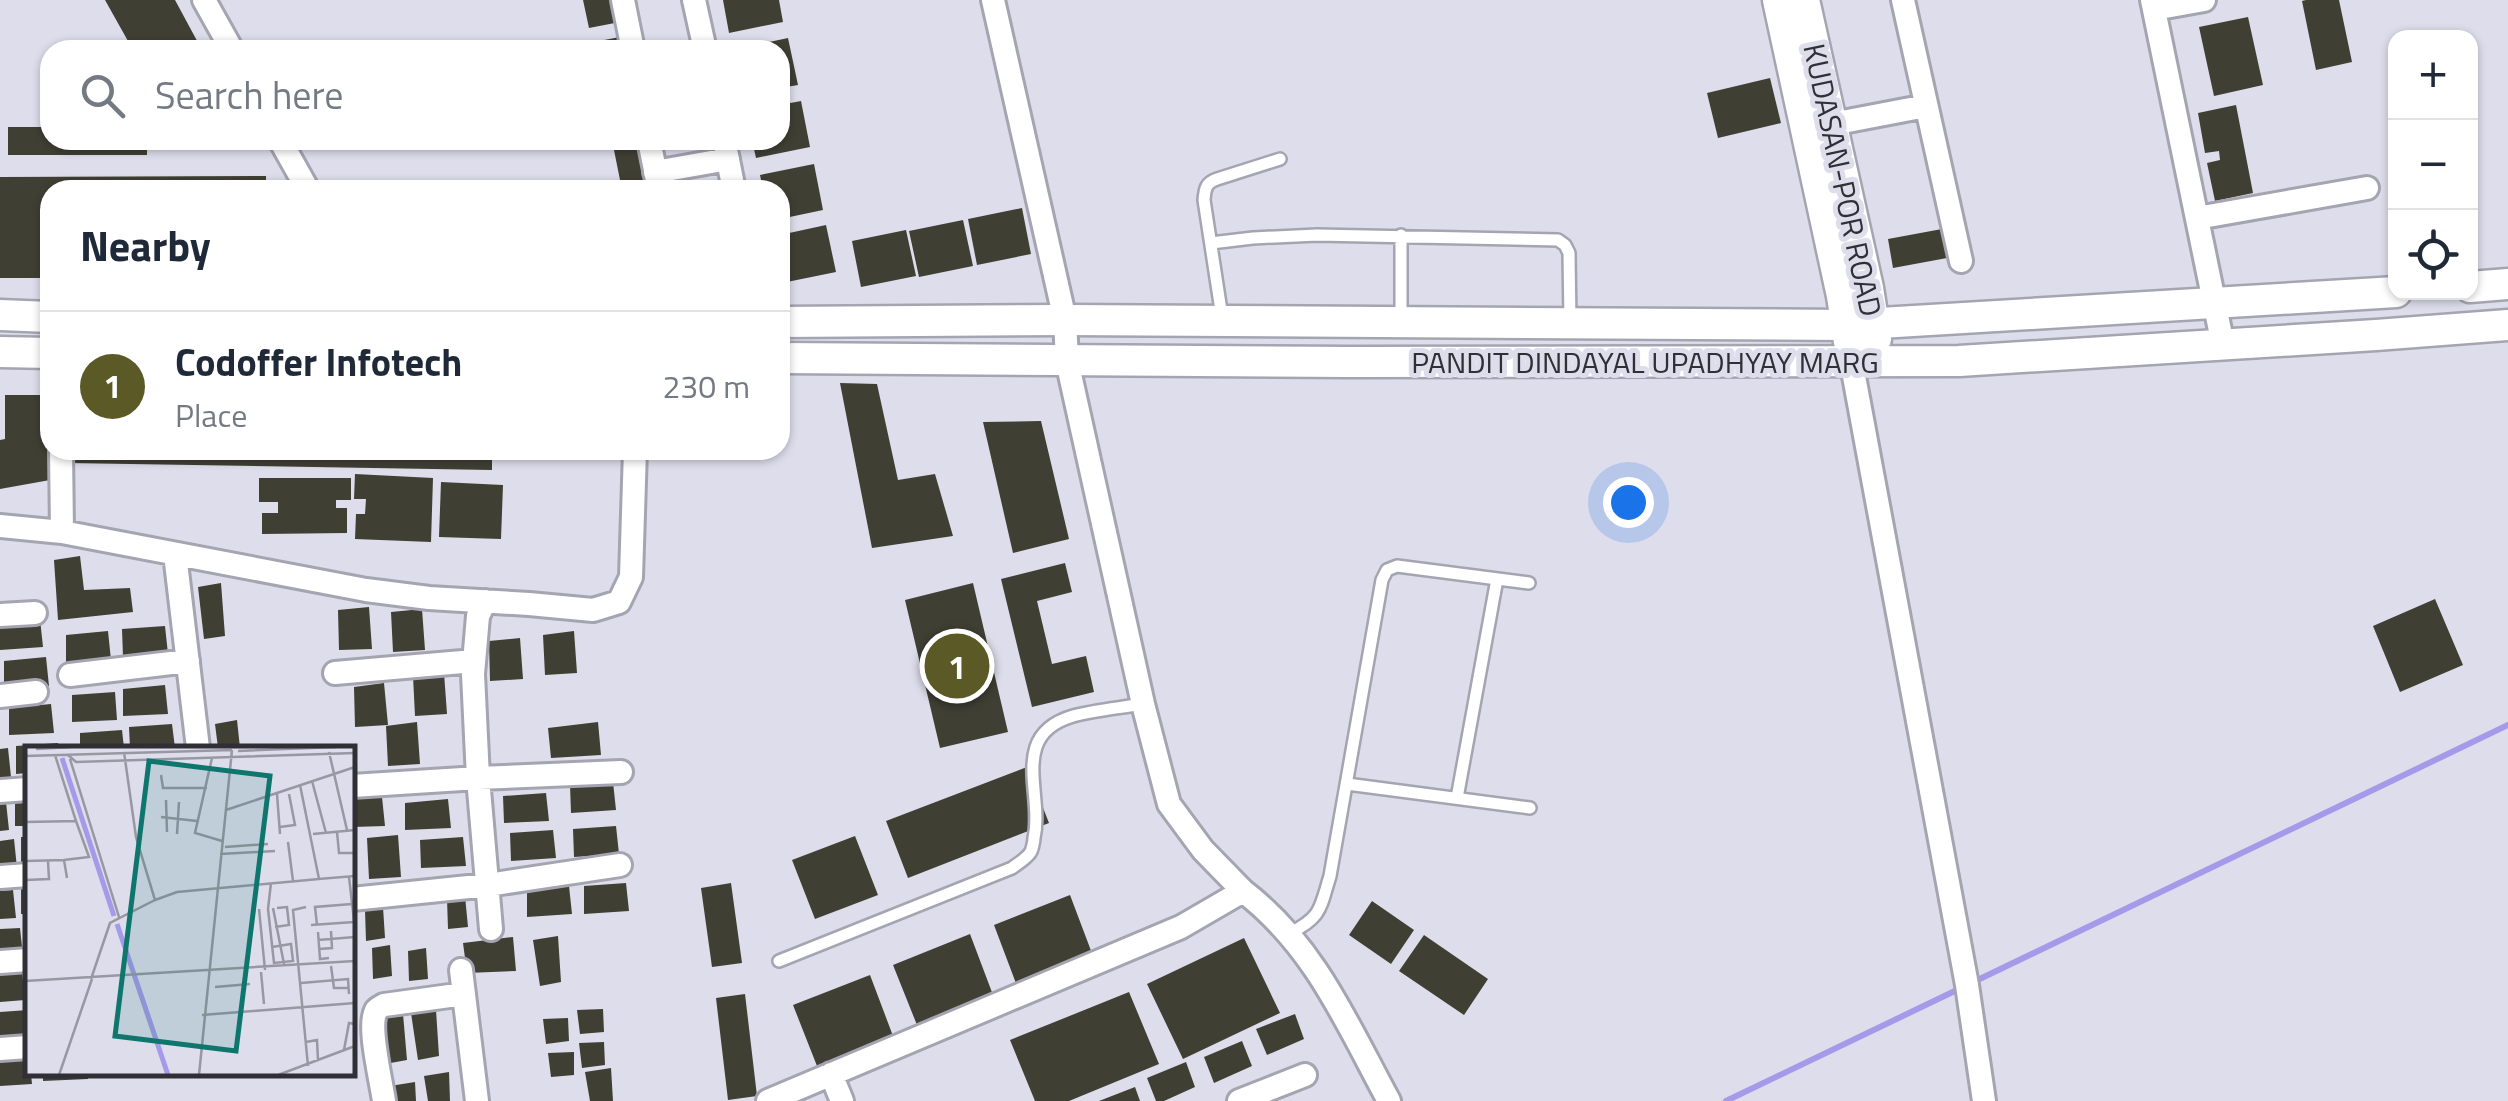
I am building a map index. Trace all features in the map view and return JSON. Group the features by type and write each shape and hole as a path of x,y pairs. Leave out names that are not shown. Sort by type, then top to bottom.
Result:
{"street":[{"path":"204,0 226,40"},
{"path":"623,0 630,40"},
{"path":"694,0 703,40"},
{"path":"993,0 1064,320 1067,361 1169,804 1203,850 1290,934 1330,991 1389,1101"},
{"name":"KUDASAN-POR ROAD","path":"1778,0 1861,324"},
{"name":"KUDASAN-POR ROAD","path":"1804,0 1832,124 1864,361"},
{"path":"1903,0 1960,261"},
{"path":"2204,0 2153,4 2222,345"},
{"path":"1832,124 1926,106"},
{"path":"286,150 302,180"},
{"path":"651,150 657,180"},
{"path":"659,180 726,150 732,180"},
{"path":"2197,218 2366,188"},
{"path":"2478,286 2508,284"},
{"name":"PANDIT DINDAYAL UPADHYAY MARG","path":"790,322 1861,324 2388,293"},
{"path":"0,315 40,316"},
{"name":"PANDIT DINDAYAL UPADHYAY MARG","path":"790,358 1959,361 2508,325"},
{"path":"0,352 40,353"},
{"path":"1864,361 1984,1101"},
{"path":"62,460 62,532"},
{"path":"0,526 62,532 366,590 592,610 618,602 630,577 635,460"},
{"path":"175,554 198,746"},
{"path":"484,601 478,616 474,661 478,778 491,929"},
{"path":"0,616 34,613"},
{"path":"70,675 188,661"},
{"path":"335,673 474,661"},
{"path":"0,696 36,692"},
{"path":"355,786 622,772"},
{"path":"0,791 25,789"},
{"path":"355,899 488,885 620,865"},
{"path":"0,877 25,875"},
{"path":"768,1101 1181,927 1243,891"},
{"path":"0,962 25,960"},
{"path":"461,970 478,1101"},
{"path":"384,1101 374,1030 376,1010 384,1004 464,994"},
{"path":"0,1049 25,1047"},
{"path":"831,1074 842,1101"},
{"path":"1240,1101 1305,1075"}],"lane":[{"path":"1222,322 1204,188 1209,182 1280,160"},
{"path":"1211,243 1301,236 1558,240 1569,253 1570,324"},
{"path":"1401,236 1401,323"},
{"path":"1290,934 1311,923 1317,915 1330,876 1382,580 1387,570 1397,566 1529,583"},
{"path":"1457,798 1497,579"},
{"path":"779,961 1012,868 1031,852 1037,827 1032,779 1033,755 1039,739 1070,717 1144,704"},
{"path":"1347,784 1530,808"}],"building":[{"path":"105,0 175,0 197,40 127,40"},
{"path":"583,0 616,0 620,22 589,28"},
{"path":"723,0 779,0 783,22 729,33"},
{"path":"2339,0 2352,62 2316,70 2302,1"},
{"path":"2248,17 2263,85 2214,96 2199,27"},
{"path":"790,47 798,85 790,86"},
{"path":"1770,78 1781,123 1718,138 1707,93"},
{"path":"801,101 810,147 756,158 754,150 790,150 790,103"},
{"path":"2236,105 2253,193 2215,201 2207,163 2220,160 2219,151 2205,153 2198,113"},
{"path":"8,127 40,127 40,150 147,150 147,155 8,155"},
{"path":"614,150 647,150 653,180 620,180"},
{"path":"814,164 823,210 790,217 790,180 761,180 760,175"},
{"path":"266,176 266,180 40,180 40,278 0,278 0,177"},
{"path":"1022,208 1031,254 977,265 968,219"},
{"path":"963,220 973,266 919,277 909,231"},
{"path":"826,225 836,272 790,281 790,233"},
{"path":"1942,229 1947,258 1893,268 1888,239"},
{"path":"906,230 916,276 861,287 852,241"},
{"path":"840,383 877,384 898,480 935,474 953,536 872,548"},
{"path":"5,395 40,395 40,460 50,460 50,480 0,489 0,440 5,439"},
{"path":"1041,421 1069,539 1013,553 983,422"},
{"path":"492,460 492,470 68,463"},
{"path":"355,474 433,478 431,542 355,539 356,514 365,514 366,499 354,499"},
{"path":"259,478 351,478 351,500 336,500 336,508 347,508 347,533 262,534 262,513 278,513 278,502 259,502"},
{"path":"441,482 503,485 501,539 439,537"},
{"path":"80,556 84,590 130,588 133,612 58,620 54,560"},
{"path":"1065,563 1072,592 1037,601 1052,664 1086,656 1094,692 1032,707 1001,579"},
{"path":"221,583 225,636 204,639 198,587"},
{"path":"973,583 1008,732 940,748 905,600"},
{"path":"2435,599 2463,665 2400,692 2373,626"},
{"path":"369,607 372,649 339,650 338,610"},
{"path":"422,609 425,650 393,652 391,612"},
{"path":"40,619 43,647 0,650 0,622"},
{"path":"165,626 168,654 123,657 122,629"},
{"path":"108,631 111,660 66,662 66,635"},
{"path":"574,631 577,673 545,675 543,635"},
{"path":"520,638 523,679 490,681 489,641"},
{"path":"46,657 49,686 4,688 4,661"},
{"path":"444,673 447,714 415,716 413,676"},
{"path":"384,683 388,725 355,727 354,687"},
{"path":"165,685 168,714 123,716 123,689"},
{"path":"115,692 117,720 72,722 72,695"},
{"path":"51,704 54,733 9,735 9,708"},
{"path":"237,720 240,746 218,746 215,724"},
{"path":"417,722 420,764 388,766 386,726"},
{"path":"598,722 601,755 551,758 548,728"},
{"path":"172,724 175,746 130,746 129,727"},
{"path":"122,730 124,746 80,746 80,733"},
{"path":"58,743 59,746 25,746 25,773 16,774 16,746"},
{"path":"8,748 11,777 0,777 0,749"},
{"path":"1027,767 1049,823 908,878 886,821"},
{"path":"613,782 616,810 571,813 570,785"},
{"path":"546,793 549,821 504,823 503,796"},
{"path":"382,797 385,826 355,827 355,799"},
{"path":"25,798 25,826 15,826 15,799"},
{"path":"448,799 451,828 405,830 405,803"},
{"path":"0,802 6,802 9,830 0,831"},
{"path":"616,826 619,854 574,857 573,829"},
{"path":"553,830 556,858 511,861 510,833"},
{"path":"398,835 401,877 369,879 367,838"},
{"path":"855,836 878,895 815,919 792,860"},
{"path":"21,837 25,837 25,864 21,865"},
{"path":"463,837 466,866 421,868 420,840"},
{"path":"14,839 17,868 0,869 0,841"},
{"path":"626,883 629,911 584,914 584,886"},
{"path":"731,883 742,963 712,967 701,888"},
{"path":"25,886 25,914 21,914 21,887"},
{"path":"569,886 572,914 527,917 527,889"},
{"path":"13,890 16,918 0,919 0,891"},
{"path":"1070,895 1093,956 1017,986 994,925"},
{"path":"465,896 468,927 448,929 447,899"},
{"path":"1372,901 1414,930 1391,964 1349,935"},
{"path":"383,907 385,938 366,941 365,910"},
{"path":"20,928 23,956 0,957 0,929"},
{"path":"970,934 993,995 917,1025 893,965"},
{"path":"1424,935 1488,979 1464,1015 1399,971"},
{"path":"558,936 561,982 540,986 533,940"},
{"path":"513,937 516,971 467,973 463,943"},
{"path":"1244,938 1280,1013 1183,1059 1147,984"},
{"path":"390,945 392,976 373,979 372,948"},
{"path":"426,948 428,979 409,981 408,951"},
{"path":"22,971 25,1000 0,1002 0,973"},
{"path":"870,975 893,1036 817,1066 793,1005"},
{"path":"1129,992 1159,1064 1069,1101 1035,1101 1010,1040"},
{"path":"745,994 757,1096 728,1100 716,998"},
{"path":"603,1009 604,1032 580,1034 577,1010"},
{"path":"25,1010 25,1038 0,1040 0,1012"},
{"path":"436,1010 439,1056 418,1060 411,1013"},
{"path":"403,1014 407,1060 385,1064 378,1017"},
{"path":"1295,1014 1304,1039 1267,1055 1256,1029"},
{"path":"568,1018 569,1041 546,1044 543,1019"},
{"path":"1242,1041 1252,1066 1214,1083 1204,1057"},
{"path":"604,1042 605,1065 582,1068 579,1043"},
{"path":"574,1052 574,1075 551,1077 548,1053"},
{"path":"25,1056 25,1076 31,1076 32,1084 0,1086 0,1058"},
{"path":"1186,1062 1195,1087 1156,1101 1147,1078"},
{"path":"611,1068 613,1101 590,1101 585,1072"},
{"path":"449,1072 450,1101 428,1101 424,1076"},
{"path":"43,1076 88,1076 88,1079 43,1081"},
{"path":"415,1082 416,1101 392,1101 390,1086"},
{"path":"1135,1087 1140,1101 1099,1101"}],"waterway":[{"path":"1726,1101 2508,725"}],"place":[{"name":"Codoffer Infotech","path":"957,666"}]}
